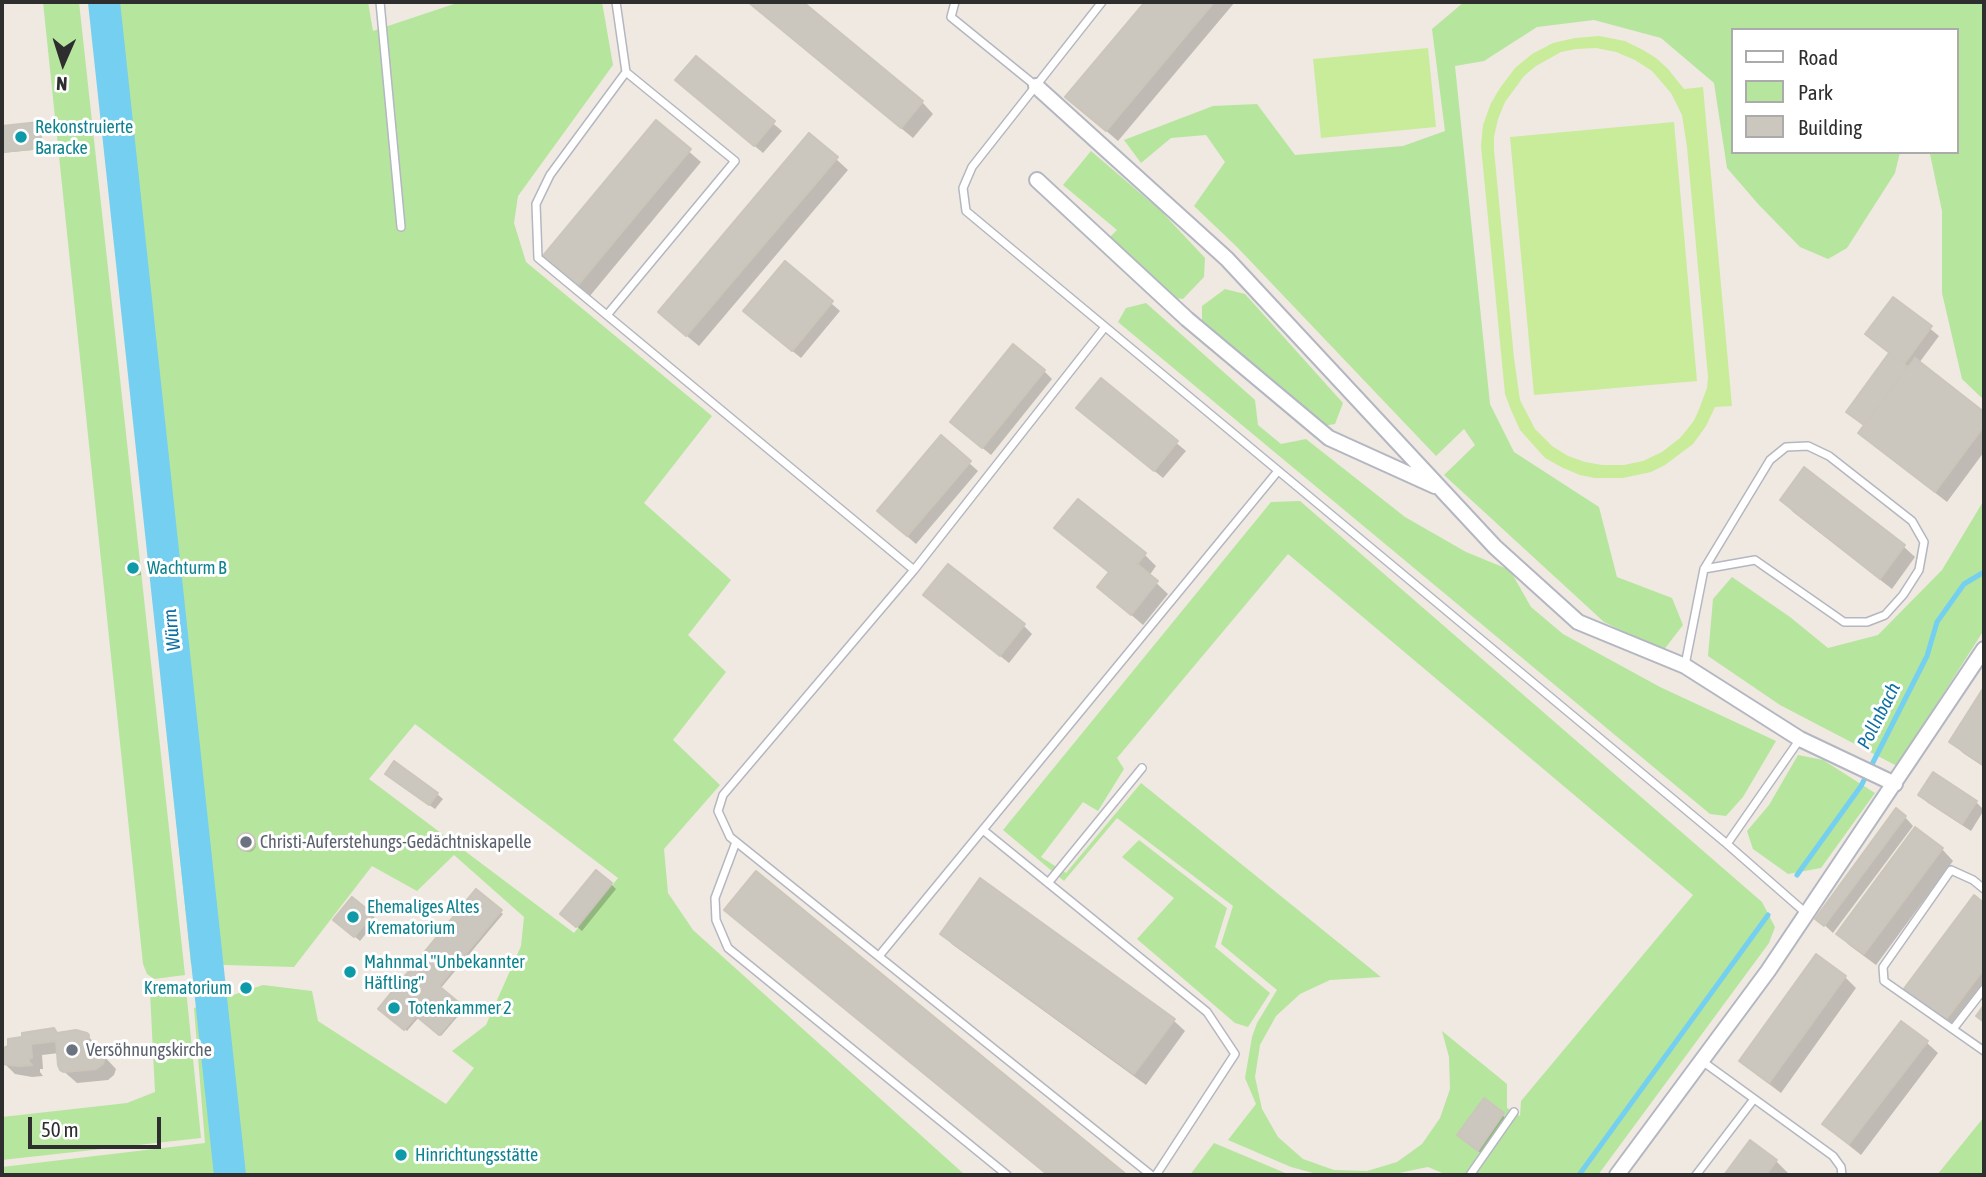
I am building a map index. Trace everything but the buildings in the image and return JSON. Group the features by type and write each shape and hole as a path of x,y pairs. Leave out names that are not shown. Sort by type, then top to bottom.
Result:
{"street":[{"path":"1036,86 1227,259 1495,547 1578,622 1685,666 1800,739 1895,784"},
{"path":"1037,180 1187,319 1329,438 1442,489"},
{"path":"1617,1175 1768,971 1984,649"}],"lane":[{"path":"380,2 401,227"},
{"path":"607,315 735,161 626,72 616,2"},
{"path":"955,2 951,17 1036,86"},
{"path":"1102,2 972,167 963,188 966,211 1727,844 1807,914"},
{"path":"626,72 550,175 536,204 538,258 914,570"},
{"path":"983,830 1207,1012 1235,1054 1154,1175 730,837 718,811 723,795 914,570 1105,327"},
{"path":"1685,666 1704,569 1770,460 1786,447 1808,446 1829,456 1912,521 1924,542 1919,570 1903,595 1885,615 1867,622 1844,622 1755,560 1704,569"},
{"path":"879,956 1278,471"},
{"path":"1727,844 1800,739"},
{"path":"1048,883 1142,768"},
{"path":"736,842 715,898 716,920 728,948 1007,1175"},
{"path":"1984,889 1973,880 1951,870 1883,967 1884,981 1984,1051"},
{"path":"1953,1029 1984,989"},
{"path":"1702,1060 1833,1156 1841,1167 1842,1175"},
{"path":"1696,1175 1754,1099"},
{"path":"1470,1175 1514,1112"}],"green space":[{"path":"43,2 79,2 185,975 154,979 147,974 143,964"},
{"path":"91,2 368,2 373,31 460,2 602,2 613,65 518,196 514,223 526,262 712,416 644,503 731,580 688,635 726,672 673,740 720,785 664,849 668,893 693,930 965,1175 2,1175 2,1167 205,1143 194,1008 263,985 312,991 318,1021 446,1104 474,1068 452,1051 486,1025 521,946 524,917 454,855 417,891 372,866 294,967 191,964","holes":["415,724 618,878 574,933 369,779"]},
{"path":"1464,2 1984,2 1984,400 1962,379 1942,293 1942,211 1930,154 1958,154 1958,28 1730,28 1730,154 1900,154 1895,173 1847,248 1828,259 1800,247 1727,168 1714,83 1661,38 1594,20 1537,27 1484,61 1455,66 1490,404 1514,452 1599,507 1617,577 1672,598 1683,625 1663,651 1604,622 1444,475 1475,445 1464,429 1436,456 1237,247 1194,206 1225,162 1206,135 1171,138 1141,163 1124,140 1213,106 1257,104 1295,155 1403,146 1445,131 1432,29"},
{"path":"1599,36 1625,41 1656,58 1684,89 1703,87 1732,406 1715,407 1693,444 1665,465 1651,472 1623,478 1580,475 1545,458 1520,430 1505,394 1481,146 1483,125 1491,103 1515,68 1532,54 1553,43","holes":["1596,48 1616,52 1652,71 1671,93 1682,115 1708,377 1698,412 1680,438 1662,452 1643,461 1624,465 1602,465 1568,456 1552,446 1535,429 1520,400 1494,137 1505,102 1524,76 1536,66 1561,52 1576,49"]},
{"path":"1428,48 1436,127 1321,138 1313,59"},
{"path":"1674,122 1697,381 1534,395 1510,137"},
{"path":"1091,151 1161,211 1205,258 1204,277 1183,299 1173,298 1109,238 1117,230 1063,185"},
{"path":"1225,289 1245,294 1343,403 1335,424 1323,426 1202,323 1202,306"},
{"path":"1146,303 1255,400 1258,425 1281,444 1306,439 1405,517 1466,552 1510,570 1531,607 1563,634 1660,687 1776,741 1743,797 1726,816 1710,814 1118,322 1126,308"},
{"path":"1984,500 1984,630 1897,766 1780,705 1708,656 1713,599 1732,577 1790,617 1828,648 1878,635 1942,570"},
{"path":"1300,501 1762,902 1775,927 1769,943 1598,1175 1447,1175 1428,1167 1389,1175 1320,1175 1291,1167 1228,1140 1256,1104 1245,1078 1252,1037 1257,1023 1277,990 1221,944 1233,906 1117,818 1064,881 1003,830 1271,502","holes":["1288,554 1693,895 1521,1101 1520,1116 1507,1108 1507,1084 1442,1031 1449,1057 1450,1089 1440,1118 1422,1144 1397,1162 1367,1171 1334,1170 1303,1159 1278,1137 1262,1109 1255,1077 1260,1045 1276,1016 1300,994 1330,980 1381,977 1141,783 1066,873 1041,857 1083,802 1098,811 1124,769 1117,758"]},
{"path":"1798,755 1823,760 1875,793 1821,868 1788,874 1753,849 1747,831 1769,805"},
{"path":"1139,840 1227,908 1215,947 1270,993 1248,1027 1235,1023 1137,939 1174,898 1122,857"},
{"path":"186,989 201,1138 2,1160 2,1117 127,1103 155,1092 150,992"},
{"path":"1984,1117 1984,1175 1937,1175"},
{"path":"1214,1143 1290,1175 1190,1175"}],"waterway":[{"name":"Würm","path":"104,2 230,1175"},
{"name":"Pollnbach","path":"1797,875 1861,786 1927,656 1937,622 1964,584 1984,572"},
{"name":"Pollnbach","path":"1579,1175 1768,915"}],"place":[{"name":"Rekonstruierte Baracke","path":"21,137"},
{"name":"Wachturm B","path":"133,568"},
{"name":"Christi-Auferstehungs-Gedächtniskapelle","path":"246,842"},
{"name":"Ehemaliges Altes Krematorium","path":"353,917"},
{"name":"Mahnmal \"Unbekannter Häftling\"","path":"350,972"},
{"name":"Krematorium","path":"246,988"},
{"name":"Totenkammer 2","path":"394,1008"},
{"name":"Versöhnungskirche","path":"72,1050"},
{"name":"Hinrichtungsstätte","path":"401,1155"}]}
